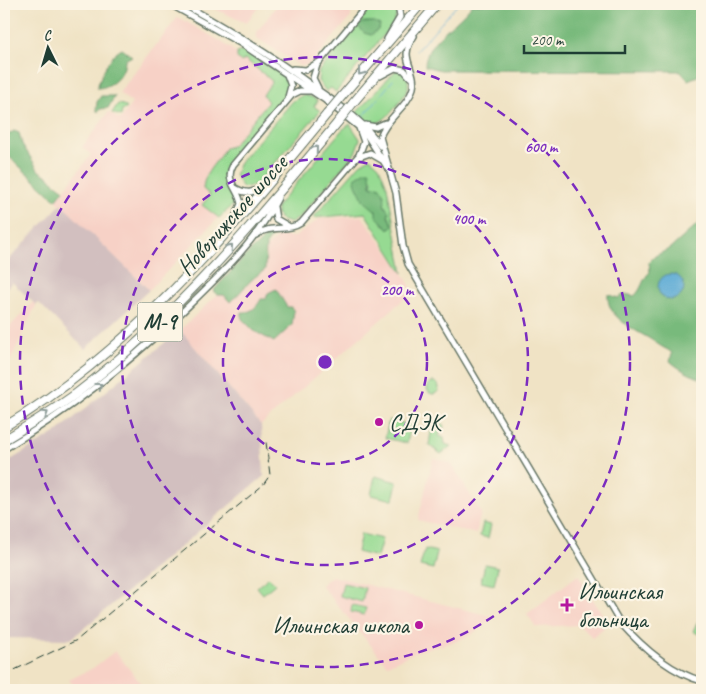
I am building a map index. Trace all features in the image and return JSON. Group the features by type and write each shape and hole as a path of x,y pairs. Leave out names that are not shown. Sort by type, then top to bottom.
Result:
{"highway":[{"name":"Новорижское шоссе","path":"4,427 56,392 120,341 166,299 230,228 380,49 421,4"},
{"name":"Новорижское шоссе","path":"4,440 76,394 147,334 211,268 293,177 363,90 436,5"}],"street":[{"path":"170,4 286,69 306,70 323,57"},
{"path":"183,4 286,69 316,91 371,133 384,152"},
{"path":"316,91 313,74 323,57 367,4"},
{"name":"М-9","path":"380,49 400,17 398,4"},
{"name":"М-9","path":"412,82 406,58 407,48 436,5"},
{"name":"М-9","path":"363,90 382,73 395,68 404,70 412,82"},
{"path":"285,102 291,86 286,69"},
{"path":"412,82 412,89 408,99 391,118 380,138 398,202 403,246 411,271 607,603 630,634 648,650 683,674 702,681"},
{"name":"М-9","path":"230,228 241,204 230,177 233,165 285,102 300,91 316,91"},
{"path":"358,124 376,127 391,118"},
{"path":"354,161 364,142 358,124"},
{"path":"358,124 390,171"},
{"path":"252,239 270,228 294,227 301,223 354,161 362,155 370,153 384,161"},
{"name":"М-9","path":"233,186 242,192 256,191 288,160"},
{"path":"4,449 45,425 124,366 200,295 252,239 293,177"},
{"path":"274,206 274,215 279,222 288,226 301,223"}],"shaded area":[{"path":"204,4 261,4 246,23"},
{"path":"278,4 351,4 351,17 310,64 300,66 257,38 257,32"},
{"path":"178,17 220,41 237,53 237,58 241,61 244,58 272,81 267,98 268,102 232,146 216,161 210,195 202,205 218,218 149,290 56,200 91,155 82,147 109,112 120,120 132,103 119,93"},
{"path":"61,204 149,290 85,349 39,303 36,305 12,282 4,291 4,265"},
{"path":"362,216 403,273 413,291 261,425 180,330 279,236 295,237 319,219"},
{"path":"33,302 36,305 4,374 4,333"},
{"path":"180,330 261,425 264,476 71,639 4,638 4,464 57,432"},
{"path":"433,458 451,463 481,513 476,534 418,520"},
{"name":"Ильинская больница","path":"578,575 607,622 603,629 592,637 580,625 536,627 527,614"},
{"name":"Ильинская школа","path":"332,576 494,617 472,634 457,641 418,651 387,665 321,585"},
{"path":"115,651 146,690 78,690 69,680 93,668"}],"green space":[{"path":"374,4 394,5 397,13 394,23 336,92 331,88 326,91 318,81 319,71","holes":["364,22 374,22 379,29 371,35 362,30"]},
{"path":"472,4 702,4 702,74 688,80 680,71 441,70 425,66 426,56 436,40"},
{"path":"374,22 380,25 379,29 371,35 364,33 358,26 360,23"},
{"path":"122,49 132,56 125,60 120,75 108,86 97,88 106,66 113,56"},
{"path":"241,51 259,58 279,71 287,79 289,91 228,165 226,177 236,198 233,205 219,218 202,205 210,195 203,189 206,177 225,148 232,146 268,102 263,95 272,81 245,59 241,62 237,58 237,53"},
{"path":"396,70 403,72 406,76 408,89 386,117 374,124 368,124 356,113"},
{"path":"303,95 318,101 314,106 320,111 256,185 243,188 235,175 240,162 293,101"},
{"path":"101,96 115,96 108,108 100,109 98,112 96,110 97,102"},
{"path":"118,104 127,108 122,111 121,116 112,113"},
{"path":"350,124 360,139 355,153 299,218 290,223 281,220 277,214 277,206 342,130"},
{"path":"14,131 19,133 22,144 39,171 64,190 56,200 4,152 4,137"},
{"path":"370,158 379,166 387,186 403,273 365,213 313,218 360,164","holes":["366,171 372,180 371,186 384,203 391,222 383,225 376,211 362,197 357,177"]},
{"path":"366,171 370,171 371,187 379,186 383,193 384,205 389,212 388,217 393,225 389,229 376,216 376,211 363,200 357,187 355,178"},
{"path":"702,220 702,379 677,367 670,361 672,353 620,320 611,308 608,294 618,298 625,294 634,296 650,272 649,262 655,256 671,248"},
{"path":"269,234 273,235 266,245 265,270 254,278 230,302 224,295 218,295 213,291 246,255"},
{"path":"276,289 287,307 291,307 294,311 292,325 274,342 254,331 242,319 242,312 248,312 253,309 261,299 266,299 268,293"},
{"path":"431,382 435,382 439,388 435,394 431,394 427,390 427,386"},
{"path":"389,420 411,425 407,443 385,438"},
{"path":"438,423 443,424 444,428 439,436 444,438 445,444 451,446 441,454 429,445 431,431"},
{"path":"375,476 397,482 393,500 371,495"},
{"path":"483,523 491,525 488,538 480,536"},
{"path":"361,534 382,539 377,557 357,552"},
{"path":"425,549 437,552 433,569 420,566"},
{"path":"485,564 498,567 494,585 481,582"},
{"path":"269,577 275,584 263,594 257,587"},
{"path":"343,583 365,588 362,602 340,596"},
{"path":"352,605 366,608 364,615 351,612"},
{"path":"701,616 702,630 700,635 693,631"}],"water":[{"path":"671,274 680,278 684,287 680,296 671,300 662,296 658,287 662,278"}],"waterway":[{"path":"416,51 458,4"},
{"path":"372,10 380,12 391,6"},
{"path":"362,118 393,80"}],"railway":[{"path":"4,675 77,640 263,485 270,475 266,442"}],"place":[{"name":"СДЭК","path":"379,422"},
{"name":"Ильинская больница","path":"567,605"},
{"name":"Ильинская школа","path":"419,625"}]}
